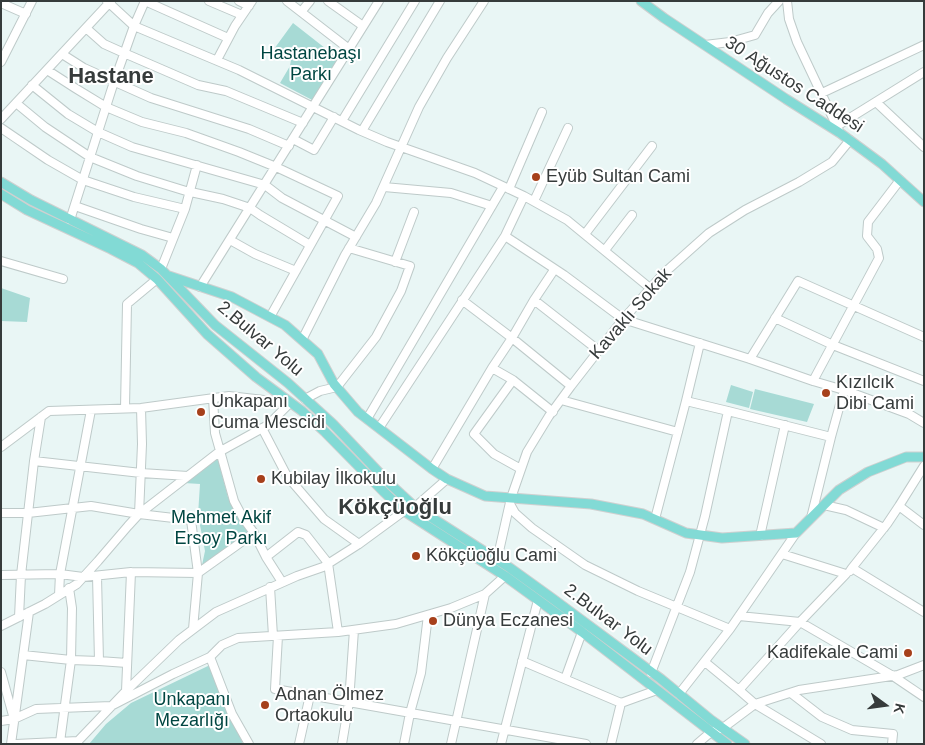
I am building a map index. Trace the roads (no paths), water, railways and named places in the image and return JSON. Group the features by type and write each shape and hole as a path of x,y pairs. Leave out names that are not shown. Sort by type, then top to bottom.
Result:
{"main road":[{"name":"30 Ağustos Caddesi","path":"641,1 786,99 839,129 850,140 922,196"},
{"name":"2.Bulvar Yolu","path":"1,182 31,200 142,255 164,272 215,326 288,383 333,424 390,484 416,506 553,598 745,744"},
{"name":"2.Bulvar Yolu","path":"1,194 28,210 138,263 157,279 207,334 261,380 302,411 404,511 505,576 582,632 728,744"},
{"path":"164,272 200,287 232,297 285,325 318,354 337,387 358,412 447,479 485,496 510,501 591,504 643,514 686,533 699,536 722,538 796,533 839,490 868,472 906,457 924,457"},
{"path":"261,380 269,368"}],"street":[{"path":"1,62 32,1"},
{"path":"70,220 114,81 145,1 228,38"},
{"path":"209,1 242,16"},
{"path":"217,60 228,38 250,3 239,1"},
{"path":"286,1 349,49"},
{"path":"301,12 310,1"},
{"path":"328,1 363,26"},
{"path":"200,287 379,1"},
{"path":"62,54 84,68 151,98 314,150 338,119 415,1"},
{"path":"362,131 440,1"},
{"path":"302,340 349,248 376,203 419,107 447,58 484,1"},
{"path":"704,45 730,42 755,35 768,13 779,1"},
{"path":"787,1 789,19 797,42 839,129 876,102 924,72"},
{"path":"1,119 109,2 134,26 239,70 362,131 475,173 524,196 567,220 650,288"},
{"path":"1,3 26,14"},
{"path":"86,28 104,44 124,53 198,85 226,91 303,123"},
{"path":"822,93 924,44"},
{"path":"47,70 106,107 142,122 186,133 239,152 338,196 270,317"},
{"path":"32,85 68,114 98,132 132,147 265,185 282,198 356,237"},
{"path":"16,102 45,127 90,157 137,176 250,208 310,245"},
{"path":"876,102 924,147"},
{"path":"367,419 492,206 506,188 542,112"},
{"path":"1,128 48,160 83,180 134,197 185,209"},
{"path":"534,202 568,128"},
{"name":"Kavaklı Sokak","path":"497,560 510,501 527,452 571,386 623,319 663,274 709,233 745,210 799,182 832,162 850,140"},
{"path":"585,234 652,146"},
{"path":"164,272 173,238 185,209 198,165"},
{"path":"814,381 879,258 877,249 867,236 868,222 900,180"},
{"path":"384,187 451,193 492,206"},
{"path":"379,428 504,236 524,196"},
{"path":"74,206 173,238"},
{"path":"395,262 414,212"},
{"path":"605,250 632,215"},
{"path":"504,236 564,275 623,319 844,390 909,414 924,423"},
{"path":"230,240 255,254 296,271"},
{"path":"305,399 320,391 337,387 376,337 401,291 410,266 349,248"},
{"path":"1,261 63,279"},
{"path":"432,469 492,368 554,270"},
{"path":"125,408 127,304 157,279"},
{"path":"750,359 798,282 924,337"},
{"path":"462,300 571,386"},
{"path":"534,300 598,350"},
{"path":"775,318 833,345 924,380"},
{"path":"655,519 700,343"},
{"path":"492,368 512,380 553,412"},
{"path":"512,380 474,434 494,454 521,469"},
{"path":"811,518 844,390"},
{"path":"1,447 49,411 141,408 229,396 290,403"},
{"path":"214,398 214,433 234,501 282,582"},
{"path":"561,400 678,432"},
{"path":"686,401 832,436"},
{"path":"1,626 76,584 139,514 219,452 268,425 290,403"},
{"path":"139,514 142,444 141,408"},
{"path":"59,595 60,574 91,410"},
{"path":"652,672 690,572 705,516 728,411"},
{"path":"19,617 21,575 41,417"},
{"path":"760,536 785,425"},
{"path":"262,428 287,476 324,519 359,544"},
{"path":"34,461 141,473 188,476"},
{"path":"739,690 852,568 884,528 923,468"},
{"path":"416,506 447,479"},
{"path":"510,501 515,513 532,528 585,565 638,591 730,629"},
{"path":"824,505 846,510 884,528"},
{"path":"1,513 28,513 91,506 191,520 198,573 193,629"},
{"path":"899,506 924,525"},
{"path":"16,744 78,742 126,691 179,640 216,612 270,587 323,566 359,544 404,511"},
{"path":"266,557 298,532 306,535 328,563 338,632"},
{"path":"1,575 60,574 83,577 131,572 198,573 254,533"},
{"path":"679,694 730,629 796,533"},
{"path":"782,554 846,574"},
{"path":"852,568 924,612"},
{"path":"126,691 131,572"},
{"path":"97,576 99,661"},
{"path":"1,721 14,719 36,709 112,706 210,657 222,645 238,638 338,632 396,624 451,608 485,594 505,576"},
{"path":"270,587 276,636 275,689 457,721 548,740 586,744"},
{"path":"60,742 71,660 72,608 70,588"},
{"path":"451,744 485,594"},
{"path":"501,744 538,600"},
{"path":"11,744 29,612"},
{"path":"404,744 421,672 428,615"},
{"path":"739,616 800,622 893,676 924,697"},
{"path":"342,744 349,702 354,630"},
{"path":"565,679 582,632"},
{"path":"23,655 127,663"},
{"path":"210,657 232,714 249,744"},
{"path":"522,661 621,703 657,690"},
{"path":"705,662 755,704 821,744"},
{"path":"697,744 711,732 723,728 755,704 799,690 898,675 924,665"},
{"path":"1,672 14,719"},
{"path":"791,693 822,717 852,730 893,734 892,744"},
{"path":"299,744 310,695"},
{"path":"611,744 621,703"}],"place":[{"name":"Eyüb Sultan Cami","path":"536,177"},
{"name":"Kızılcık Dibi Cami","path":"826,393"},
{"name":"Unkapanı Cuma Mescidi","path":"201,412"},
{"name":"Kubilay İlkokulu","path":"261,479"},
{"name":"Kökçüoğlu Cami","path":"416,556"},
{"name":"Dünya Eczanesi","path":"433,621"},
{"name":"Kadifekale Cami","path":"908,653"},
{"name":"Adnan Ölmez Ortaokulu","path":"265,705"}],"district":[{"name":"Hastane","path":"111,77"},
{"name":"Kökçüoğlu","path":"395,508"}],"park label":[{"name":"Hastanebaşı Parkı","path":"311,64"},
{"name":"Mehmet Akif Ersoy Parkı","path":"221,528"},
{"name":"Unkapanı Mezarlığı","path":"192,710"}]}
